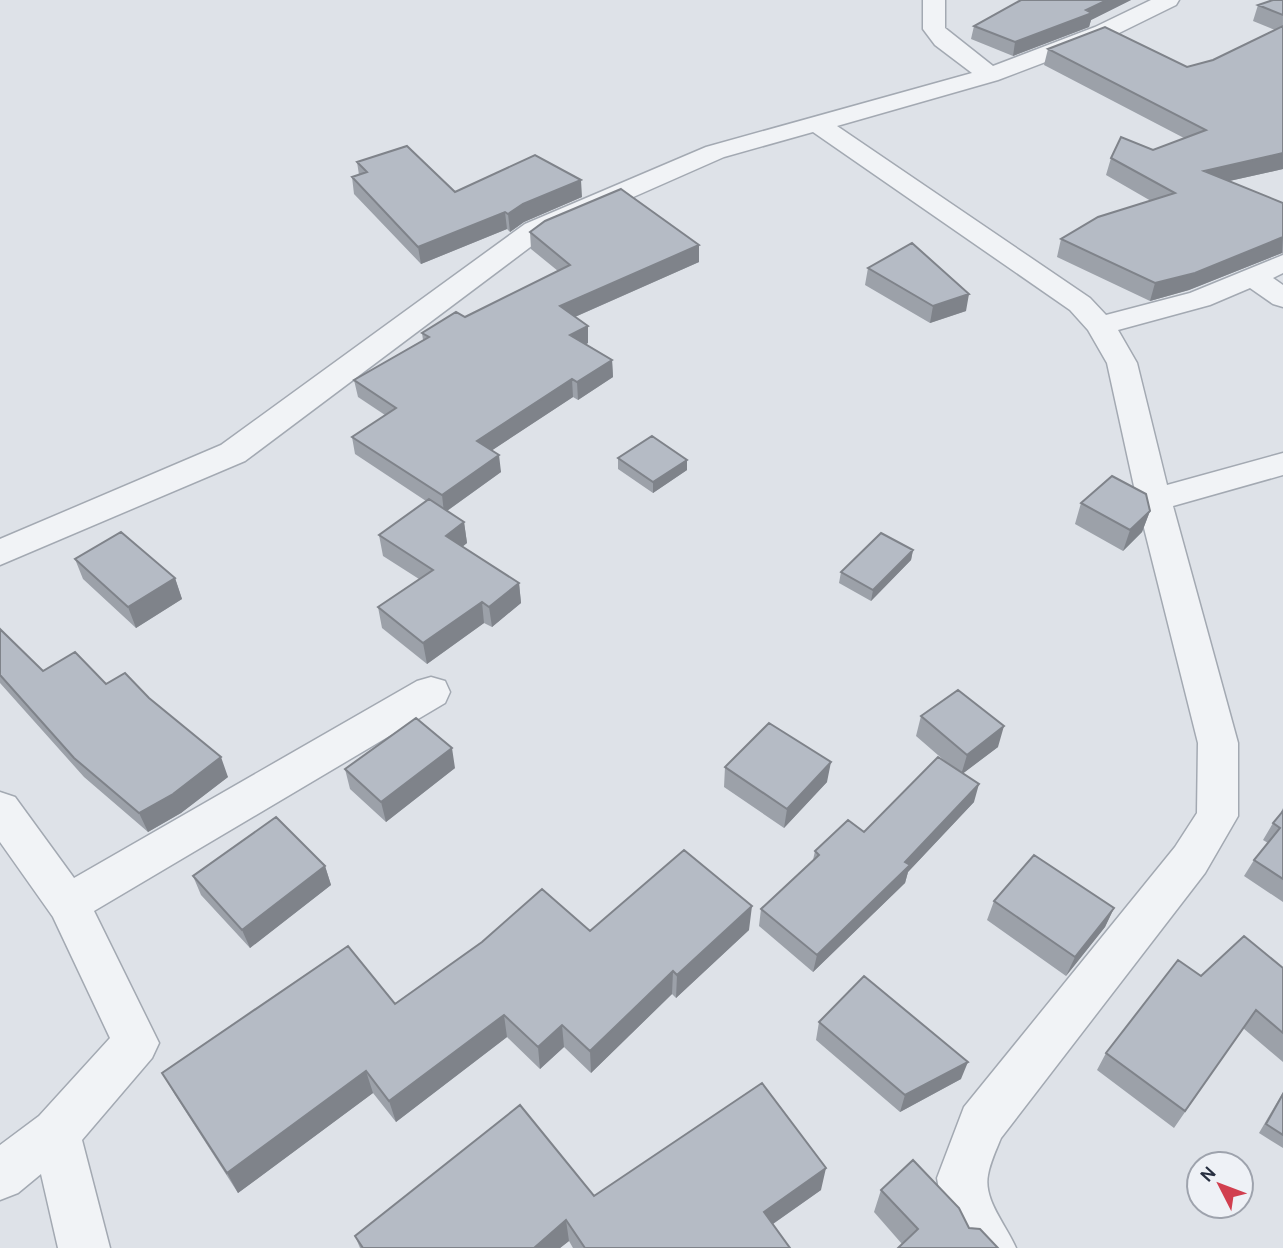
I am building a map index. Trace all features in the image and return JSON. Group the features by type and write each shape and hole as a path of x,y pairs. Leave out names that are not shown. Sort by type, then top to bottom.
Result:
{"street":[{"path":"934,0 934,29 943,40 990,75"},
{"path":"0,554 233,453 535,230 715,152 990,75 1103,32 1168,0"},
{"path":"816,123 1009,253 1080,304 1100,326 1122,363 1154,500 1218,743 1217,816 1190,860 981,1124 961,1178 968,1213 990,1248"},
{"path":"1100,326 1200,299 1283,263"},
{"path":"1252,276 1283,298"},
{"path":"1154,500 1283,464"},
{"path":"68,904 430,692"},
{"path":"0,809 68,904 136,1043 56,1133 0,1175"},
{"path":"56,1133 84,1248"}],"building":[{"path":"1021,0 1107,0 1086,10 1092,13 1015,42 974,26"},
{"path":"1283,0 1283,15 1258,5"},
{"path":"1283,26 1283,153 1204,171 1283,203 1283,237 1195,273 1155,283 1061,239 1098,217 1175,193 1111,158 1121,137 1153,150 1206,130 1048,49 1105,27 1187,67 1213,60"},
{"path":"407,146 455,192 535,155 581,180 523,204 508,214 505,212 418,247 352,177 367,172 357,162"},
{"path":"621,189 699,245 560,306 588,326 570,335 612,360 577,382 572,379 477,441 499,455 442,495 352,437 396,408 354,380 429,337 422,333 456,312 465,317 570,265 530,232 545,221"},
{"path":"912,243 969,294 933,306 868,268"},
{"path":"652,436 687,460 653,482 618,458"},
{"path":"1112,476 1146,494 1150,511 1130,530 1081,503"},
{"path":"429,499 464,522 446,536 519,583 489,607 482,602 423,643 378,607 433,570 379,535"},
{"path":"121,532 175,578 128,607 75,559"},
{"path":"881,533 913,550 873,590 841,572"},
{"path":"0,629 43,671 75,652 106,684 125,673 149,698 221,757 173,794 139,813 74,758 0,675"},
{"path":"958,690 1004,726 967,755 921,716"},
{"path":"416,718 452,748 381,802 345,769"},
{"path":"769,723 831,762 787,809 725,767"},
{"path":"938,757 979,784 905,862 910,865 817,955 761,909 819,855 815,851 848,820 864,832"},
{"path":"1283,811 1283,879 1254,860 1280,828 1273,823"},
{"path":"276,817 325,866 242,930 193,876"},
{"path":"684,850 752,906 677,975 673,971 590,1051 562,1025 538,1047 504,1015 389,1101 366,1071 227,1173 162,1073 348,946 395,1004 482,942 542,889 590,931"},
{"path":"1034,855 1114,908 1075,957 994,901"},
{"path":"1244,936 1283,968 1283,1033 1256,1010 1185,1111 1106,1053 1178,960 1201,976"},
{"path":"864,976 968,1062 905,1095 819,1022"},
{"path":"762,1083 826,1168 764,1212 790,1248 585,1248 566,1220 534,1248 363,1248 355,1236 520,1105 594,1196"},
{"path":"1283,1094 1283,1135 1266,1124"},
{"path":"913,1160 959,1208 969,1228 980,1229 998,1248 898,1248 918,1229 881,1190"}]}
